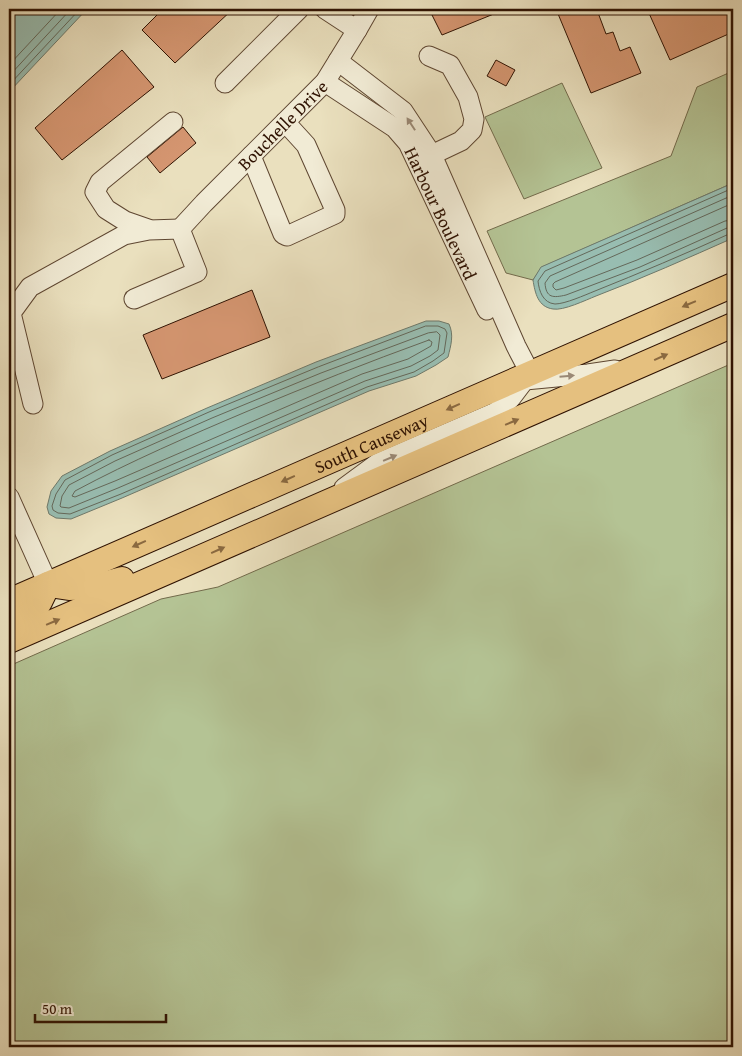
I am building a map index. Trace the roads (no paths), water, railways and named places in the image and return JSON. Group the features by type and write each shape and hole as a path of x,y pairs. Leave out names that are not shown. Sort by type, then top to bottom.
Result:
{"main road":[{"name":"South Causeway","path":"9,601 733,285"},
{"name":"South Causeway","path":"9,641 733,325"},
{"path":"9,626 25,619 35,611 41,602 48,584 69,588 92,587 184,564"}],"street":[{"path":"225,83 299,9"},
{"path":"325,9 358,30"},
{"name":"Bouchelle Drive","path":"180,229 325,82 369,9"},
{"path":"425,159 461,141 472,130 474,119 468,97 450,65 429,56"},
{"path":"321,505 378,463 496,412 511,398 524,377 516,346 403,111 338,61"},
{"name":"Harbour Boulevard","path":"325,82 395,128 425,159"},
{"path":"149,230 125,221 106,209 95,192 100,182 173,122"},
{"path":"251,156 283,234 287,236 335,214 335,210 306,145 285,122"},
{"path":"33,404 10,311 30,287 124,234 149,230 180,229 197,272 134,299"},
{"path":"524,377 588,374 638,367"},
{"path":"9,497 48,584"}],"water":[{"path":"9,9 87,9 9,92"},
{"path":"733,183 733,238 568,307 548,308 538,299 533,280 541,267"},
{"path":"426,321 439,321 449,324 452,336 451,344 448,357 416,376 369,391 71,519 56,518 49,514 47,507 51,491 62,476 110,451 316,362"}]}
